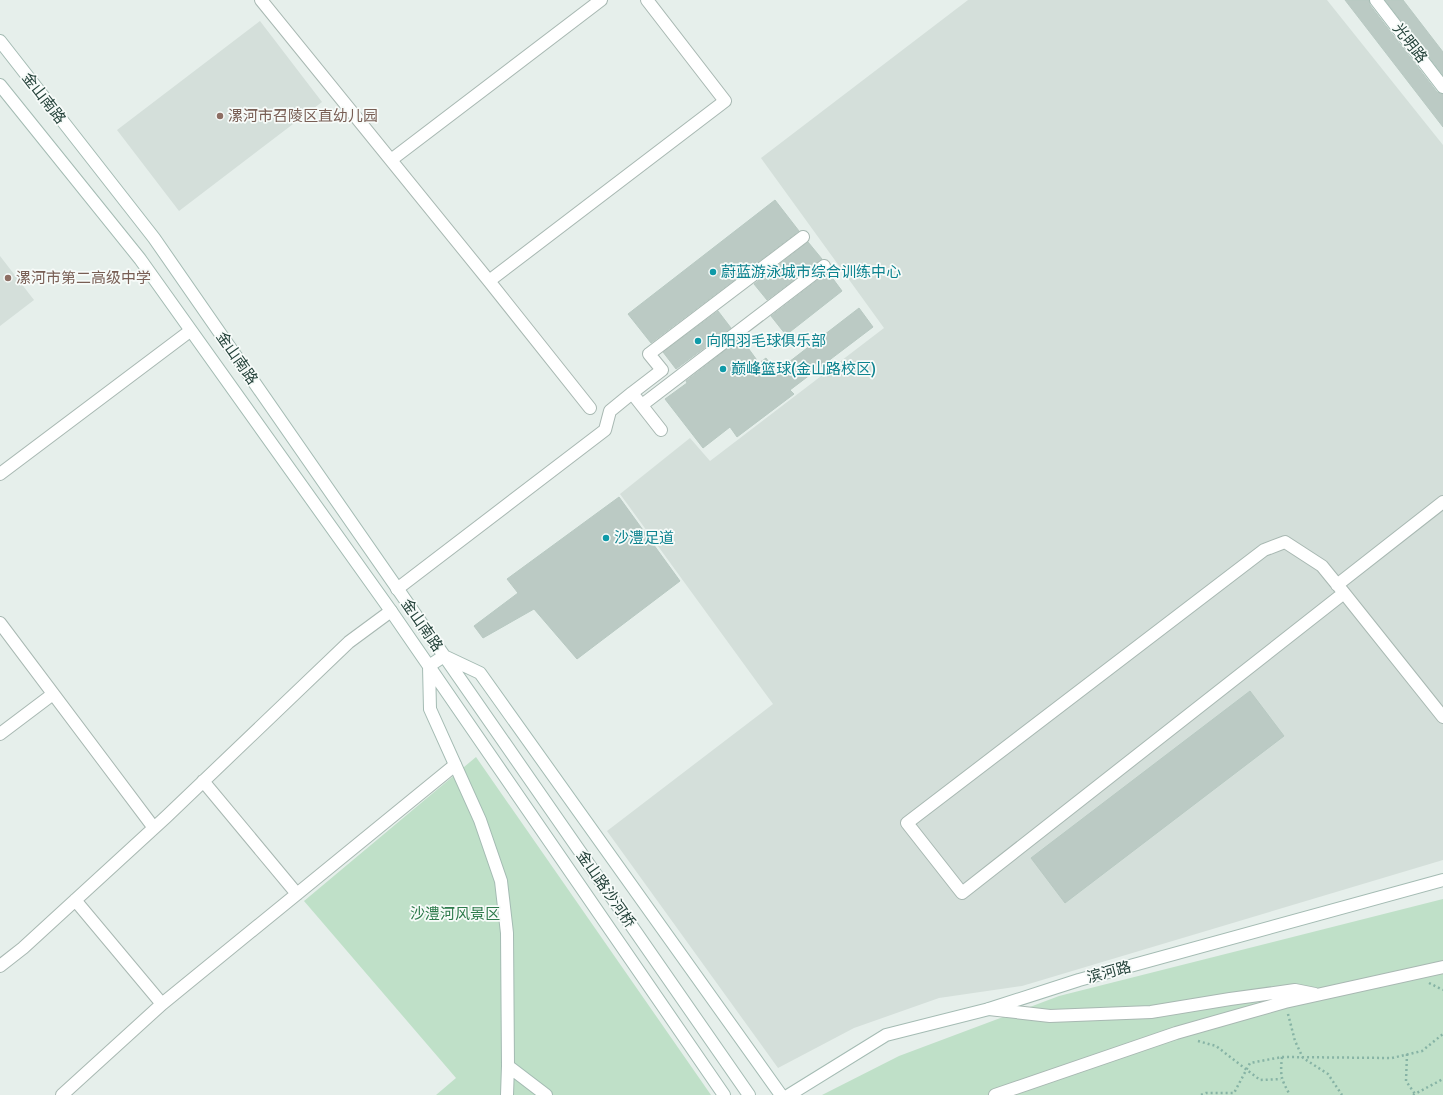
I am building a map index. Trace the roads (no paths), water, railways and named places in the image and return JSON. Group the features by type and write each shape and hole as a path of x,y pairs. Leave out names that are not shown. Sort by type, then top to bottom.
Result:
{"street":[{"path":"261,0 489,280 590,408"},
{"path":"390,160 601,0"},
{"path":"489,280 725,101 647,0"},
{"name":"光明路","path":"1376,0 1443,87"},
{"name":"金山南路","path":"0,41 154,238 463,684"},
{"name":"金山南路","path":"0,85 140,259 391,612 448,696"},
{"path":"397,589 605,430 610,412 662,370 649,354 803,237"},
{"path":"642,405 824,266"},
{"path":"0,474 190,331"},
{"path":"632,393 661,430"},
{"path":"1443,502 1340,589 962,893 907,823 1264,550 1285,542 1322,566 1340,589 1443,717"},
{"path":"0,966 22,948 154,828 349,642 391,612"},
{"path":"0,623 154,828"},
{"path":"507,1095 507,934 501,881 480,820 430,709 429,666 444,656 480,673 781,1095"},
{"name":"金山路沙河桥","path":"463,684 749,1095"},
{"path":"0,734 53,694"},
{"name":"金山路沙河桥","path":"448,696 724,1095"},
{"path":"62,1095 162,1004 455,765"},
{"path":"203,781 297,894"},
{"name":"滨河路","path":"788,1095 886,1035 989,1009 1079,980 1443,880"},
{"path":"75,900 162,1004"},
{"path":"995,1095 1176,1033 1285,1002 1443,967"},
{"path":"989,1009 1050,1016 1151,1012 1230,998 1295,990 1318,995"},
{"path":"508,1066 546,1095"}],"place":[{"name":"漯河市召陵区直幼儿园","path":"220,116"},
{"name":"蔚蓝游泳城市综合训练中心","path":"713,272"},
{"name":"漯河市第二高级中学","path":"8,278"},
{"name":"向阳羽毛球俱乐部","path":"698,341"},
{"name":"巅峰篮球(金山路校区)","path":"723,369"},
{"name":"沙澧足道","path":"606,538"}],"park label":[{"name":"沙澧河风景区","path":"455,914"}]}
